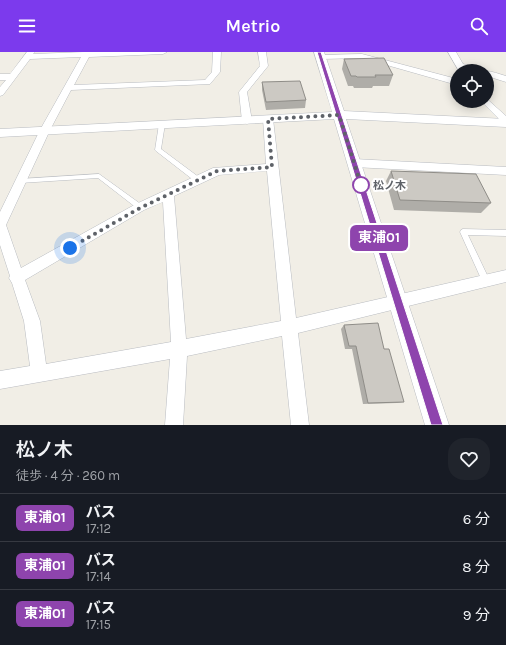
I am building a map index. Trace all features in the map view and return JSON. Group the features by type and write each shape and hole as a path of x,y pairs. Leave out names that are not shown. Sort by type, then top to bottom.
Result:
{"street":[{"path":"0,93 29,55 163,52"},
{"path":"68,88 207,82 216,72 217,52"},
{"path":"247,120 243,92 264,66 262,52"},
{"path":"452,52 459,64"},
{"path":"39,373 32,321 16,278 0,225 45,130 87,53"},
{"path":"437,425 320,54 364,54 450,80"},
{"path":"494,75 506,79"},
{"path":"0,77 12,77"},
{"path":"493,108 506,122"},
{"path":"0,132 339,115 506,122"},
{"path":"268,119 300,425"},
{"path":"354,163 506,170"},
{"path":"16,278 140,208 217,171 272,167"},
{"path":"168,195 179,349 174,425"},
{"path":"0,380 179,349 290,327 506,276"}],"lane":[{"path":"162,124 158,150 198,180"},
{"path":"20,181 99,176 140,208"},
{"path":"486,281 463,232 506,233"}],"building":[{"path":"384,58 393,75 375,75 376,77 351,76 344,59"},
{"path":"300,81 306,100 266,102 262,82"},
{"path":"391,171 476,174 491,203 400,200"},
{"path":"378,323 384,349 389,349 404,402 368,403 356,346 349,346 344,325"}],"bus line":[{"name":"東浦01","path":"319,52 437,425"}],"place":[{"name":"松ノ木","path":"361,185"}],"route":[{"path":"70,248 140,208 217,171 272,167 268,119 339,115 361,185"}]}
